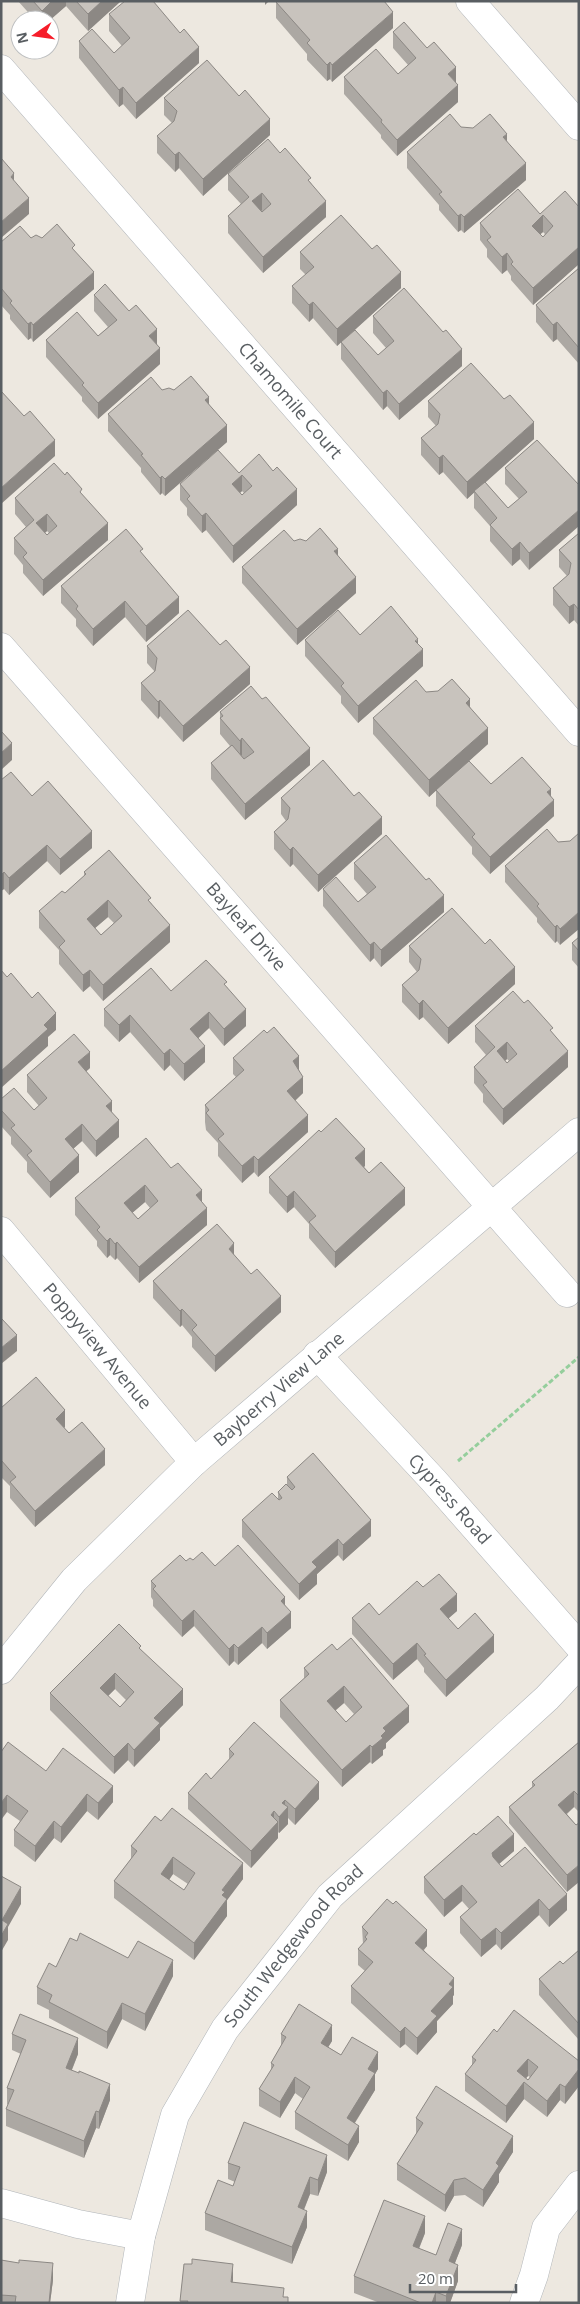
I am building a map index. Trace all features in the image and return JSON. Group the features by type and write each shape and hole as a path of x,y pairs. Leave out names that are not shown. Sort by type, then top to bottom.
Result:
{"street":[{"path":"470,1 579,126"},
{"name":"Chamomile Court","path":"1,69 579,732"},
{"name":"Bayleaf Drive","path":"1,647 567,1293"},
{"name":"Bayberry View Lane","path":"1,1670 74,1580 194,1462 579,1132"},
{"name":"Poppyview Avenue","path":"1,1231 194,1462"},
{"name":"Cypress Road","path":"317,1355 434,1481 579,1646"},
{"name":"South Wedgewood Road","path":"130,2303 141,2236 175,2115 225,2030 330,1896 547,1698 579,1664"},
{"path":"524,2303 534,2275 546,2228 579,2185"},
{"path":"1,2203 78,2224 141,2236"}],"path":[{"path":"434,1481 579,1357"}],"building":[{"path":"33,1 52,1 43,10"},
{"path":"76,1 102,1 88,14"},
{"path":"125,1 153,1 180,33 184,29 199,47 136,103 123,87 119,90 79,41 92,29 114,53 130,38 109,14"},
{"path":"277,1 384,1 393,12 332,65 330,62 327,65 307,43 310,40"},
{"path":"404,22 427,48 434,42 456,67 448,74 458,85 397,140 344,77 376,49 398,74 416,58 393,32"},
{"path":"207,60 239,96 245,90 270,119 203,179 179,152 175,155 157,136 174,121 177,111 164,98"},
{"path":"450,114 461,127 473,128 490,114 507,134 503,137 526,163 464,217 461,214 458,216 439,194 442,192 407,152"},
{"path":"268,139 280,153 285,148 311,178 308,180 326,201 263,257 228,216 249,197 228,174","holes":["262,193 271,204 262,212 252,201"]},
{"path":"1,158 14,173 11,177 29,198 1,222"},
{"path":"518,189 540,214 565,191 579,207 579,247 533,288 511,264 513,262 507,253 502,257 487,240 491,237 480,223","holes":["543,215 553,226 543,237 532,226"]},
{"path":"341,215 372,249 377,245 401,272 337,329 313,302 309,305 292,286 314,267 300,252"},
{"path":"57,224 75,245 72,248 94,272 33,325 31,322 28,324 10,303 12,301 1,288 1,242 20,226 31,238 36,235 42,238"},
{"path":"579,268 579,348 557,322 553,325 536,305"},
{"path":"105,284 129,311 136,305 157,329 149,336 160,348 98,403 82,385 84,383 46,340 77,312 98,336 117,320 94,295"},
{"path":"404,288 443,332 446,330 462,349 399,404 387,390 383,393 341,342 355,330 378,355 394,341 373,316"},
{"path":"471,363 504,399 510,395 534,422 467,482 443,455 439,458 421,438 438,424 440,414 428,401"},
{"path":"191,376 209,397 205,400 227,425 165,479 162,476 160,478 141,455 143,454 108,414 151,377 162,390 169,388 174,390"},
{"path":"1,391 24,416 30,411 55,440 1,488"},
{"path":"537,440 579,485 579,510 529,553 520,542 512,549 490,525 497,518 474,491 485,482 508,508 527,492 505,468"},
{"path":"218,450 239,473 259,454 273,471 277,467 297,489 233,546 206,513 202,516 187,499 190,496 180,484","holes":["242,475 252,486 242,495 232,484"]},
{"path":"54,463 65,475 67,472 82,489 80,492 108,523 43,580 23,557 27,553 14,538 34,520 15,498","holes":["47,514 57,526 47,535 36,523"]},
{"path":"320,528 338,549 334,551 356,577 297,629 242,567 284,530 294,541 300,539 306,541"},
{"path":"126,529 143,549 140,551 179,597 146,626 125,601 93,629 76,609 78,606 61,586"},
{"path":"579,533 579,610 574,604 569,607 553,588 569,574 571,563 559,550"},
{"path":"391,606 418,639 415,641 423,649 358,706 341,686 344,683 305,640 338,610 360,635"},
{"path":"188,610 220,645 226,640 250,667 183,726 160,700 158,702 141,683 155,671 157,658 147,646"},
{"path":"452,679 470,699 466,703 488,728 429,780 373,718 416,680 426,692 438,691"},
{"path":"251,686 262,699 266,697 310,748 245,804 211,763 232,745 244,759 254,752 242,738 240,741 220,718 223,716 220,712"},
{"path":"1,731 12,743 1,753"},
{"path":"522,757 551,789 547,792 554,800 490,857 472,837 475,834 436,790 469,761 491,784"},
{"path":"323,760 354,796 359,792 382,817 318,875 293,847 290,850 274,832 288,819 290,808 281,798"},
{"path":"11,772 32,796 48,781 92,831 60,859 47,845 9,878 4,872 1,875 1,780"},
{"path":"547,829 558,842 570,841 579,833 579,912 560,929 557,925 555,927 537,906 539,904 505,866"},
{"path":"386,835 426,880 429,878 444,895 381,950 374,942 370,945 323,889 336,877 358,902 376,887 354,863"},
{"path":"109,850 151,898 148,900 170,925 103,985 90,970 83,975 59,947 65,941 39,911 62,891 65,893 86,874 84,872","holes":["108,900 122,916 101,935 87,919"]},
{"path":"452,908 485,944 490,939 515,967 448,1028 423,1000 419,1004 402,985 419,970 421,959 409,946"},
{"path":"579,937 579,951 572,943"},
{"path":"206,960 227,982 224,984 246,1009 224,1029 209,1012 190,1029 205,1046 184,1064 170,1049 164,1054 130,1015 119,1025 104,1009 151,968 171,991"},
{"path":"1,970 7,977 11,973 32,998 38,992 56,1013 44,1025 48,1029 1,1071"},
{"path":"513,991 524,1003 528,1000 553,1028 550,1030 568,1051 503,1109 483,1085 487,1082 474,1067 495,1047 475,1026","holes":["507,1042 517,1054 507,1063 497,1051"]},
{"path":"274,1027 299,1056 293,1061 303,1077 287,1091 308,1115 258,1160 254,1156 242,1166 218,1139 224,1134 206,1113 209,1110 205,1105 244,1070 233,1058 264,1030 267,1033"},
{"path":"74,1034 90,1052 78,1062 112,1101 106,1106 119,1120 96,1141 82,1124 65,1139 79,1155 50,1182 27,1155 32,1151 11,1128 15,1125 1,1110 1,1099 14,1088 34,1110 47,1098 27,1075"},
{"path":"336,1118 365,1149 355,1158 369,1173 381,1162 405,1188 335,1252 309,1222 316,1216 294,1191 287,1197 269,1177 319,1130 321,1132"},
{"path":"146,1138 171,1168 178,1163 202,1190 196,1195 207,1208 139,1267 117,1242 115,1244 110,1238 107,1241 97,1230 100,1227 75,1198","holes":["145,1185 158,1201 138,1219 124,1203"]},
{"path":"217,1224 234,1243 229,1249 251,1274 257,1269 281,1296 215,1356 192,1330 197,1325 182,1309 180,1311 153,1281"},
{"path":"1,1318 17,1335 1,1348"},
{"path":"36,1377 65,1410 56,1419 69,1433 82,1422 105,1449 35,1511 10,1482 16,1477 1,1460 1,1408"},
{"path":"313,1453 371,1520 343,1545 338,1539 312,1562 317,1567 299,1584 242,1520 272,1493 279,1500 282,1498 278,1492 286,1484 292,1490 295,1487 287,1477"},
{"path":"238,1545 285,1597 281,1601 291,1612 267,1633 262,1627 238,1648 234,1644 229,1649 194,1610 182,1621 153,1589 156,1586 151,1581 180,1555 186,1561 190,1558 193,1560 202,1552 215,1566"},
{"path":"439,1574 457,1594 440,1609 458,1629 475,1613 494,1635 446,1680 424,1655 426,1654 417,1643 393,1664 352,1618 369,1603 379,1615 417,1581 423,1587"},
{"path":"119,1624 141,1646 139,1648 183,1689 154,1718 160,1723 134,1750 128,1743 114,1757 50,1693","holes":["115,1673 134,1692 120,1707 100,1688"]},
{"path":"351,1638 409,1706 383,1728 386,1731 381,1736 383,1738 372,1747 370,1745 342,1770 280,1700 309,1674 304,1668 332,1644 337,1650","holes":["344,1686 362,1707 346,1722 327,1701"]},
{"path":"254,1722 319,1782 295,1809 285,1800 282,1803 288,1807 279,1817 274,1811 271,1815 278,1822 251,1851 188,1793 206,1773 211,1779 234,1754 229,1749"},
{"path":"8,1742 46,1771 63,1748 113,1786 98,1803 87,1794 61,1827 54,1821 35,1846 14,1830 28,1811 7,1795 1,1803 1,1752"},
{"path":"579,1742 579,1796 574,1791 558,1805 576,1825 579,1823 579,1865 567,1875 509,1807 535,1785 532,1782"},
{"path":"172,1808 243,1863 222,1890 225,1892 222,1895 227,1899 194,1943 114,1881 137,1851 131,1846 155,1816 161,1821","holes":["173,1857 195,1873 184,1890 161,1874"]},
{"path":"498,1816 514,1834 492,1853 493,1857 502,1867 525,1847 567,1894 549,1910 539,1899 501,1933 496,1928 481,1940 460,1917 477,1902 462,1885 444,1900 424,1877 474,1833 476,1835"},
{"path":"1,1876 21,1887 2,1920 8,1924 1,1936"},
{"path":"387,1899 393,1904 396,1901 427,1930 415,1943 454,1978 449,1984 453,1987 431,2011 437,2016 417,2038 405,2027 400,2032 351,1986 373,1962 358,1949 367,1939 365,1937 368,1933 362,1927"},
{"path":"80,1933 128,1958 138,1941 173,1960 145,2014 122,2003 107,2032 49,2002 52,1995 37,1987 49,1963 56,1967 70,1938 77,1941"},
{"path":"579,1950 579,2024 539,1979 560,1961 563,1964"},
{"path":"299,2004 332,2025 321,2043 341,2055 352,2037 378,2052 368,2069 375,2073 347,2118 359,2126 348,2145 295,2112 310,2087 295,2077 280,2102 259,2089 274,2065 271,2063 286,2037 281,2034"},
{"path":"514,2010 579,2061 579,2069 565,2087 560,2084 547,2101 524,2082 506,2106 465,2074 476,2060 472,2057 494,2029 497,2032","holes":["528,2059 538,2067 528,2080 517,2071"]},
{"path":"20,2014 78,2038 66,2068 79,2073 79,2071 110,2084 99,2112 96,2111 84,2141 6,2109 14,2090 7,2088 26,2040 12,2034"},
{"path":"436,2086 513,2136 496,2163 499,2166 483,2190 465,2178 454,2180 445,2195 397,2164 423,2123 416,2118"},
{"path":"244,2122 327,2155 318,2180 310,2177 298,2207 307,2211 292,2247 205,2213 218,2180 233,2186 240,2167 228,2163"},
{"path":"384,2200 425,2216 413,2246 436,2255 448,2223 462,2229 449,2261 458,2265 446,2296 436,2292 432,2303 421,2303 354,2276"},
{"path":"192,2259 233,2264 231,2282 284,2288 283,2297 288,2297 288,2303 187,2303 188,2301 180,2301 184,2264 192,2264"},
{"path":"1,2260 19,2263 19,2260 53,2263 49,2303 15,2303 16,2296 1,2295"}]}
